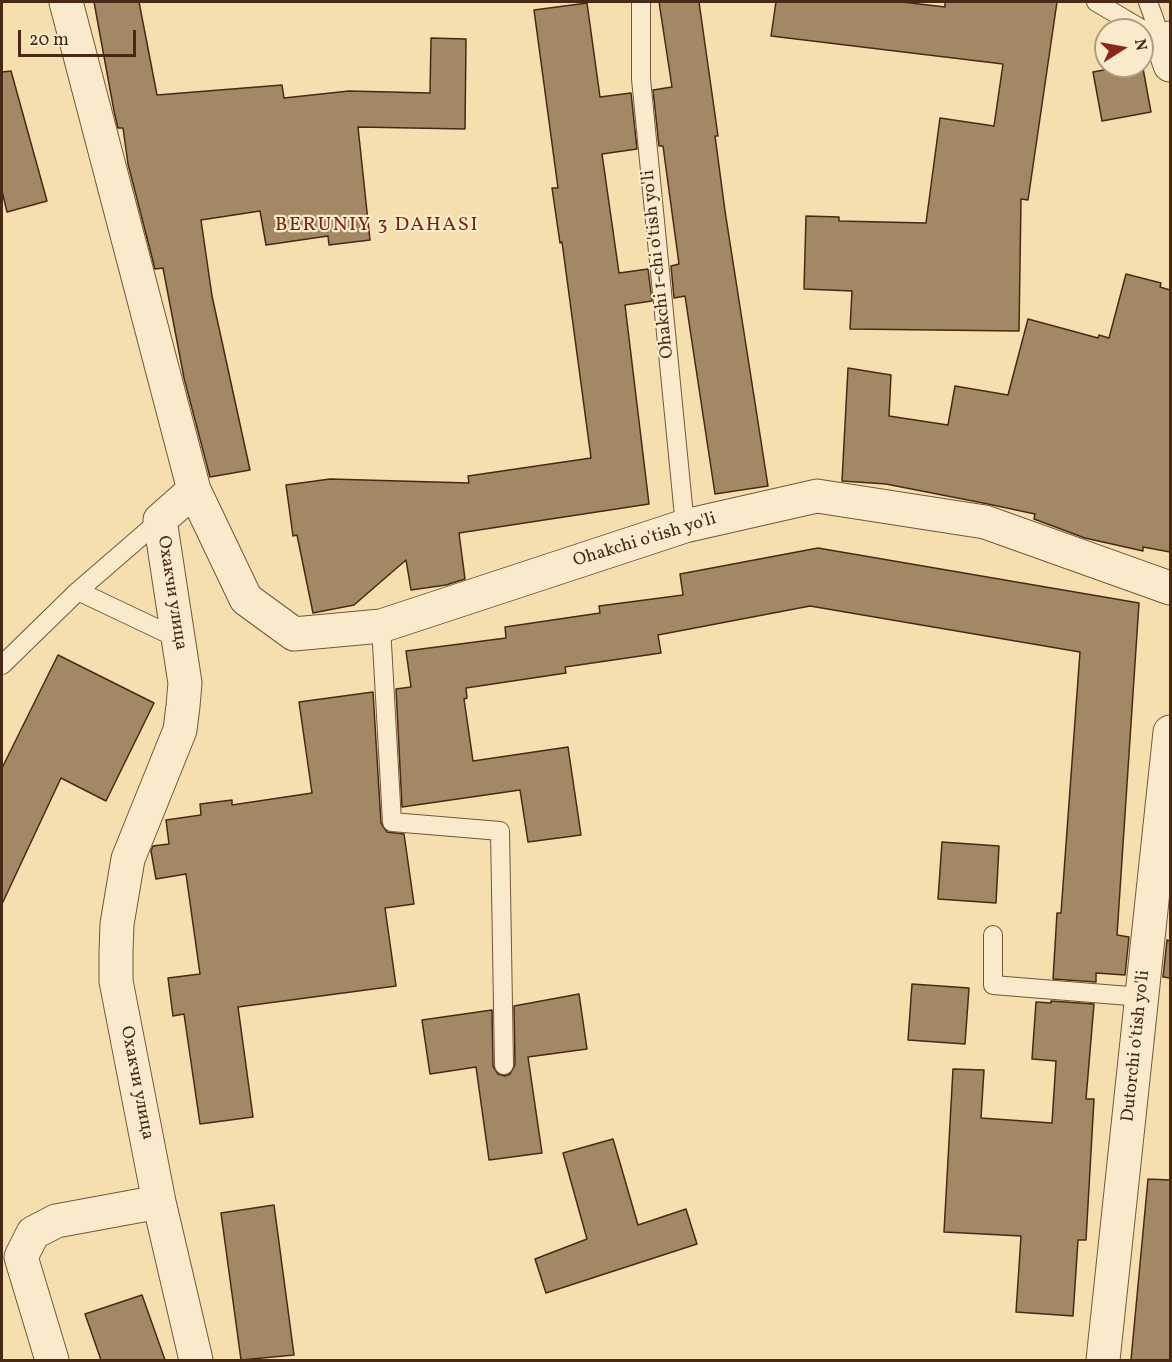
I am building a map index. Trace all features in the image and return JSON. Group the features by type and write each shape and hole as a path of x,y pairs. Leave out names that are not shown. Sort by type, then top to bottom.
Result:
{"street":[{"path":"66,2 194,490"},
{"name":"Охакчи улица","path":"194,490 160,519 185,683 180,730 128,859 117,924 116,981 159,1202 196,1360"},
{"name":"Ohakchi o'tish yo'li","path":"194,490 246,599 294,634 381,626 685,526 817,496 985,522 1170,588"},
{"name":"Dutorchi o'tish yo'li","path":"1103,1360 1142,996 1160,928 1170,732"},
{"path":"52,1360 21,1257 33,1233 56,1221 159,1202"}],"lane":[{"name":"Ohakchi 1-chi o'tish yo'li","path":"641,2 641,79 685,526"},
{"path":"1096,2 1168,48"},
{"path":"1148,2 1168,48"},
{"path":"2,665 78,591 160,519"},
{"path":"78,591 179,639"},
{"path":"381,626 392,822 500,831 504,1065"},
{"path":"993,935 993,985 1142,996"}],"building":[{"path":"94,2 139,2 157,95 282,85 284,98 349,91 430,93 431,38 466,39 465,129 358,127 370,240 329,245 328,236 266,245 260,211 201,220 212,296 250,470 210,477 184,378 163,268 155,269 128,164 123,128 118,128"},
{"path":"659,2 699,2 718,136 715,136 725,211 768,486 715,494 685,296 674,298 671,266 679,264 663,146 659,146 653,90 672,87"},
{"path":"776,2 902,2 945,7 945,2 1057,2 1028,200 1021,199 1019,331 850,329 852,291 804,289 806,216 839,217 839,221 926,223 940,118 994,126 1003,64 771,36"},
{"path":"587,3 600,97 631,93 637,149 602,154 619,273 648,269 652,301 625,305 649,504 459,533 465,579 446,585 411,590 406,560 354,605 313,613 297,535 293,536 286,485 330,479 469,483 468,476 591,458 562,242 560,243 552,188 558,188 534,10"},
{"path":"11,71 47,201 7,212 2,191 2,72"},
{"path":"1094,78 1145,78 1151,112 1102,121"},
{"path":"1126,274 1161,283 1160,287 1170,290 1170,552 1143,547 1143,551 1085,538 1034,519 1035,514 886,484 842,481 848,368 891,375 889,416 948,425 955,386 1008,395 1028,319 1098,338 1099,335 1109,338"},
{"path":"818,548 1139,603 1117,935 1129,937 1125,975 1096,973 1096,982 1053,979 1057,913 1061,913 1080,652 810,606 658,635 661,653 565,667 566,673 466,688 467,698 464,699 473,761 568,747 581,835 528,842 520,790 402,807 396,689 411,687 406,651 506,638 505,627 600,613 599,606 683,595 680,574"},
{"path":"58,655 154,703 106,801 61,778 2,904 2,768"},
{"path":"373,692 381,823 387,832 404,834 414,904 385,908 396,986 238,1007 253,1117 200,1124 184,1014 173,1016 168,978 200,974 186,874 156,879 151,851 153,846 169,844 166,820 201,815 200,804 232,800 232,805 312,793 299,702"},
{"path":"942,842 999,846 996,903 938,899"},
{"path":"1167,940 1170,941 1170,978 1163,977"},
{"path":"912,984 969,988 965,1044 908,1040"},
{"path":"579,994 587,1049 528,1057 542,1153 489,1160 476,1067 430,1074 422,1020 492,1010 493,1066 498,1074 505,1076 510,1074 515,1065 514,1006"},
{"path":"1051,1001 1094,1004 1086,1099 1094,1099 1086,1240 1078,1240 1073,1316 1016,1312 1021,1236 944,1232 953,1069 984,1070 981,1118 1052,1123 1056,1061 1032,1059 1036,1002 1051,1003"},
{"path":"613,1139 638,1225 686,1209 697,1244 546,1293 535,1259 587,1239 563,1153"},
{"path":"1148,1179 1170,1180 1170,1360 1131,1360"},
{"path":"274,1205 294,1355 241,1360 221,1213"},
{"path":"142,1295 165,1360 101,1360 85,1314"}],"district":[{"name":"BERUNIY 3 DAHASI","path":"377,226"}]}
